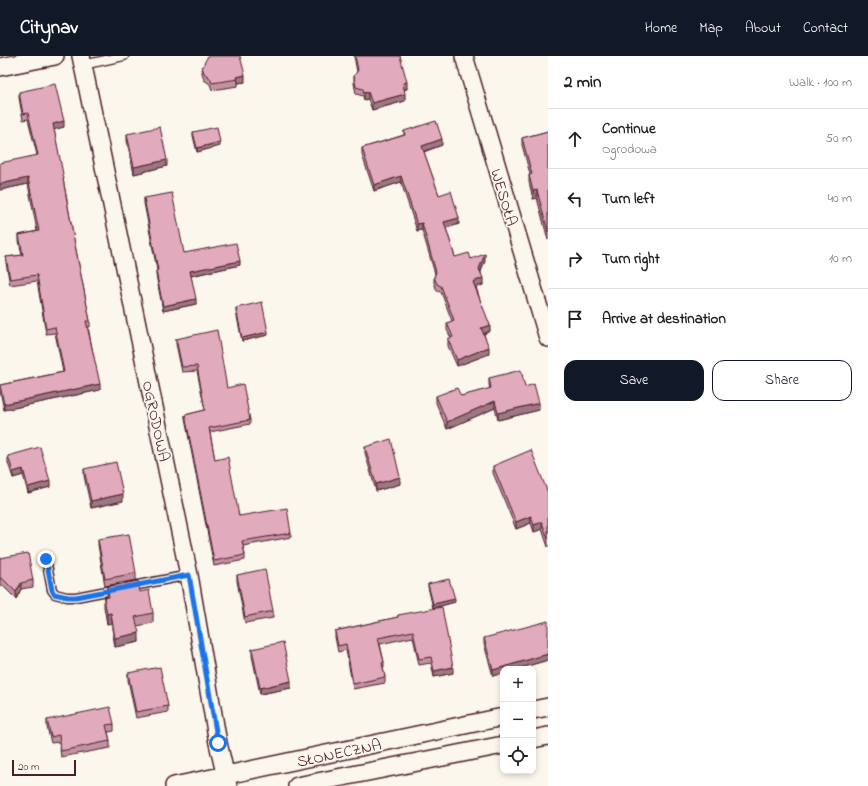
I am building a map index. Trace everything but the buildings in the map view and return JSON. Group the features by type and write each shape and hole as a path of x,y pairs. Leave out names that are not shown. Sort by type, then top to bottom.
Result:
{"street":[{"path":"0,67 55,56"},
{"name":"WESOŁA","path":"464,56 548,338"},
{"name":"OGRODOWA","path":"82,61 189,575 218,743 227,781"},
{"path":"536,709 548,707"},
{"name":"SŁONECZNA","path":"183,785 227,781 500,718"},
{"path":"536,738 548,736"},
{"name":"SŁONECZNA","path":"297,786 500,746"}],"lane":[{"path":"82,61 124,56"},
{"path":"46,559 54,594 68,597 76,597 189,575"}],"route":[{"path":"46,559 54,594 68,597 76,597 189,575 218,743"}]}
